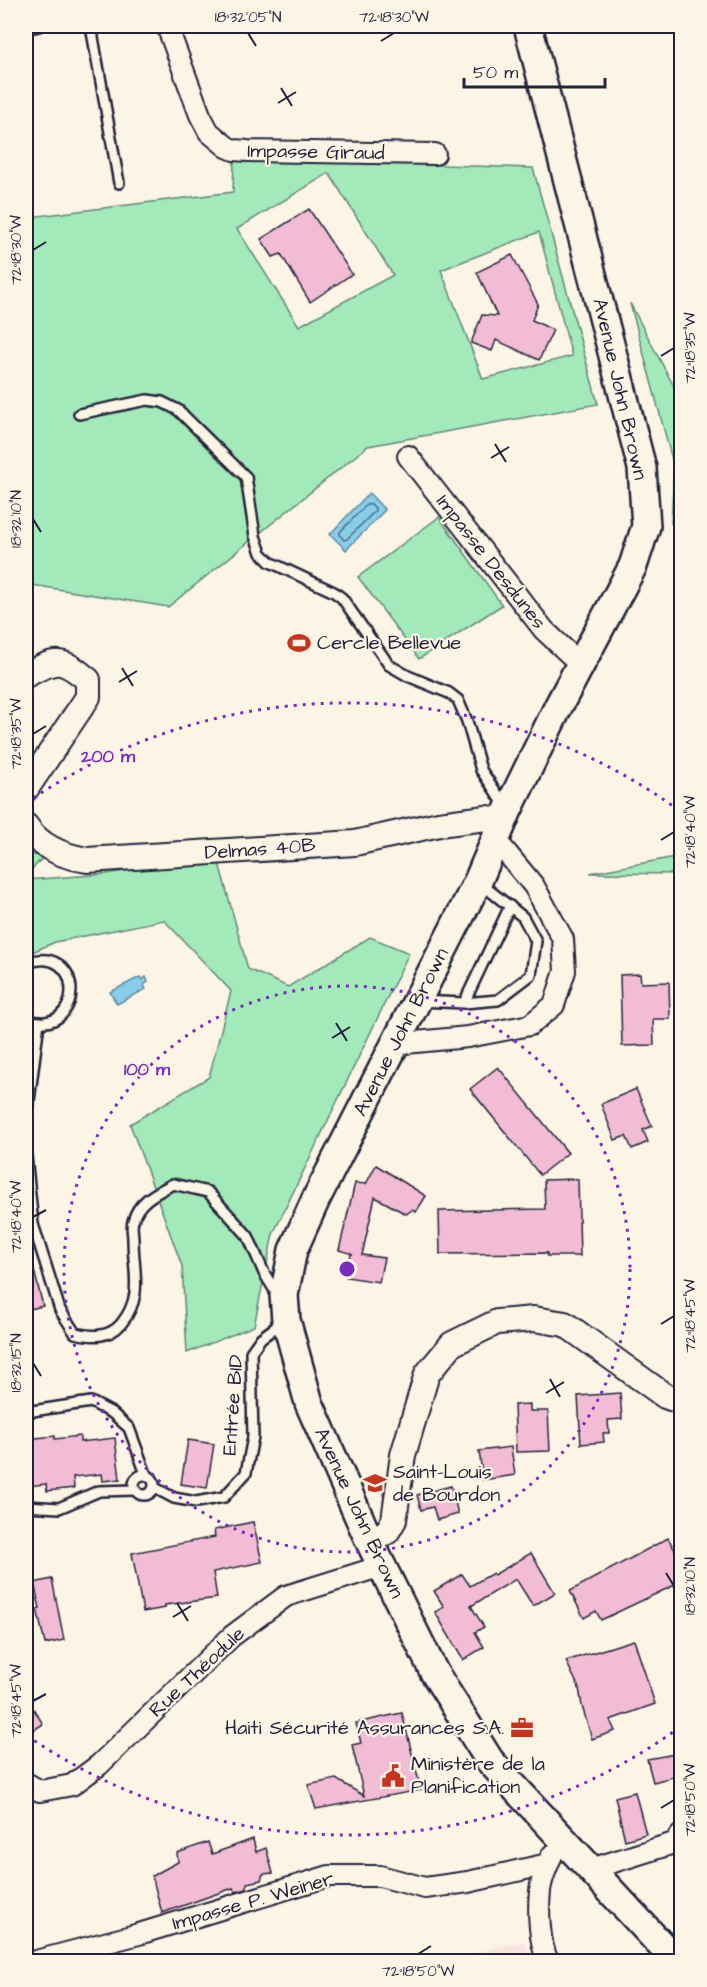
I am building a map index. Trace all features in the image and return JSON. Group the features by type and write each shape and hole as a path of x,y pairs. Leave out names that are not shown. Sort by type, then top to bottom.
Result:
{"main road":[{"name":"Avenue John Brown","path":"528,26 642,468 645,526 633,566 580,664 503,823 478,881 293,1250 285,1307 309,1403 369,1540 434,1672 490,1761 677,1962"}],"street":[{"name":"Impasse Giraud","path":"167,26 200,115 209,132 234,150 435,154"},
{"name":"Impasse Desdunes","path":"408,456 544,630 580,664"},
{"path":"26,675 44,665 57,662 71,666 88,680 88,697 26,789"},
{"name":"Delmas 40B","path":"26,826 33,837 44,845 68,857 87,860 355,843 439,824 486,818 503,823"},
{"path":"395,1044 468,1037 530,1025 554,1005 565,971 563,939 503,823"},
{"path":"369,1540 387,1532 394,1520 403,1455 427,1374 452,1344 497,1322 534,1319 565,1324 665,1396 681,1402"},
{"name":"Rue Théodule","path":"26,1783 40,1791 72,1785 99,1765 232,1636 286,1596 382,1566"},
{"path":"591,1869 674,1843 681,1834"},
{"path":"549,1962 545,1954 541,1932 540,1890 548,1864 562,1838"},
{"name":"Impasse P. Weiner","path":"32,1962 140,1934 329,1876 380,1876 425,1888 468,1882 548,1864"}],"lane":[{"path":"26,29 39,26"},
{"path":"91,26 119,183"},
{"path":"79,414 147,400 162,402 178,410 246,477 255,536 261,553 270,562 342,598 389,664 408,676 449,693 458,700 467,721 481,770 503,823"},
{"path":"417,1001 464,1003 498,1000 531,975 536,941 523,917 478,881"},
{"path":"464,1003 510,906"},
{"path":"26,963 38,958 53,961 63,968 70,979 71,999 62,1014 48,1022 26,1018"},
{"path":"26,1125 39,1022"},
{"path":"26,1156 29,1222 60,1310 75,1333 92,1337 115,1331 129,1314 137,1292 132,1221 144,1200 172,1184 208,1192 248,1236 264,1274 285,1307"},
{"name":"Entrée BID","path":"155,1488 174,1498 196,1502 224,1497 246,1473 253,1437 251,1352 285,1307"},
{"path":"26,1412 91,1401 112,1413 129,1428 146,1474 152,1478 155,1488 152,1493 142,1496 134,1490 99,1491 59,1508 26,1506"},
{"path":"134,1490 134,1480 146,1474"}],"shaded area":[{"path":"523,1941 535,1961 441,1961"}],"green space":[{"path":"234,158 533,168 598,404 368,446 168,607 26,584 26,215 30,217 233,192","holes":["329,173 393,275 299,326 237,229","539,232 572,356 483,379 441,270"]},
{"path":"630,303 681,400 681,519 671,523 674,467"},
{"path":"439,517 502,605 419,659 358,577"},
{"path":"46,854 26,876 26,856"},
{"path":"217,856 248,969 288,987 370,937 409,953 273,1234 254,1326 187,1353 182,1266 130,1124 209,1077 231,991 164,920 55,942 26,955 26,880 106,874"},
{"path":"681,856 681,874 590,873"}],"water":[{"path":"369,493 385,510 346,550 330,534"},
{"path":"140,977 142,980 146,977 148,982 144,985 146,989 117,1004 110,992"}],"building":[{"path":"309,209 352,274 310,302 281,254 273,257 261,239"},
{"path":"512,255 538,304 532,320 553,330 539,360 496,340 492,351 471,343 482,315 497,316 477,272"},
{"path":"640,974 641,983 669,982 670,1019 653,1019 654,1045 622,1046 620,975"},
{"path":"498,1067 568,1153 540,1175 470,1089"},
{"path":"636,1089 652,1126 643,1130 648,1142 632,1149 626,1136 615,1140 601,1104"},
{"path":"376,1165 426,1196 416,1212 412,1210 406,1214 375,1197 362,1255 384,1258 379,1282 346,1277 351,1254 353,1254 339,1250 355,1183 366,1184"},
{"path":"578,1179 580,1256 547,1256 547,1253 440,1254 439,1211 545,1209 544,1180"},
{"path":"26,1258 31,1258 43,1306 26,1310"},
{"path":"620,1393 622,1419 608,1420 609,1433 603,1433 604,1442 581,1444 578,1396"},
{"path":"530,1404 530,1411 548,1411 550,1451 516,1452 514,1405"},
{"path":"55,1436 55,1439 80,1436 80,1442 115,1438 120,1479 103,1481 102,1474 73,1477 74,1488 47,1491 46,1484 26,1486 26,1439"},
{"path":"188,1440 214,1444 207,1488 181,1484"},
{"path":"511,1447 515,1475 483,1480 479,1451"},
{"path":"451,1486 458,1514 437,1520 433,1507 421,1510 417,1495"},
{"path":"253,1522 262,1562 213,1572 217,1598 165,1605 165,1608 143,1612 132,1553 215,1537 214,1530"},
{"path":"668,1538 681,1561 681,1582 601,1620 596,1611 584,1618 570,1591"},
{"path":"531,1553 555,1593 533,1606 516,1579 471,1606 484,1627 475,1632 484,1647 463,1660 435,1612 444,1607 434,1591 462,1574 470,1586"},
{"path":"52,1579 64,1640 45,1644 34,1583"},
{"path":"634,1640 655,1704 610,1720 615,1731 592,1739 579,1688 566,1661"},
{"path":"26,1697 43,1724 26,1735"},
{"path":"402,1713 421,1790 316,1809 308,1785 336,1779 364,1796 352,1745 361,1743 356,1723"},
{"path":"681,1753 681,1775 653,1782 647,1759"},
{"path":"635,1792 646,1834 625,1840 615,1797"},
{"path":"253,1839 256,1852 266,1848 273,1873 263,1874 261,1880 247,1883 247,1889 236,1892 233,1888 162,1913 152,1876 178,1862 177,1853 208,1842 212,1854"}],"place":[{"name":"Cercle Bellevue","path":"299,643"},
{"name":"Saint-Louis de Bourdon","path":"375,1483"},
{"name":"Haiti Sécurité Assurances S.A.","path":"522,1728"},
{"name":"Ministère de la Planification","path":"393,1776"}]}
